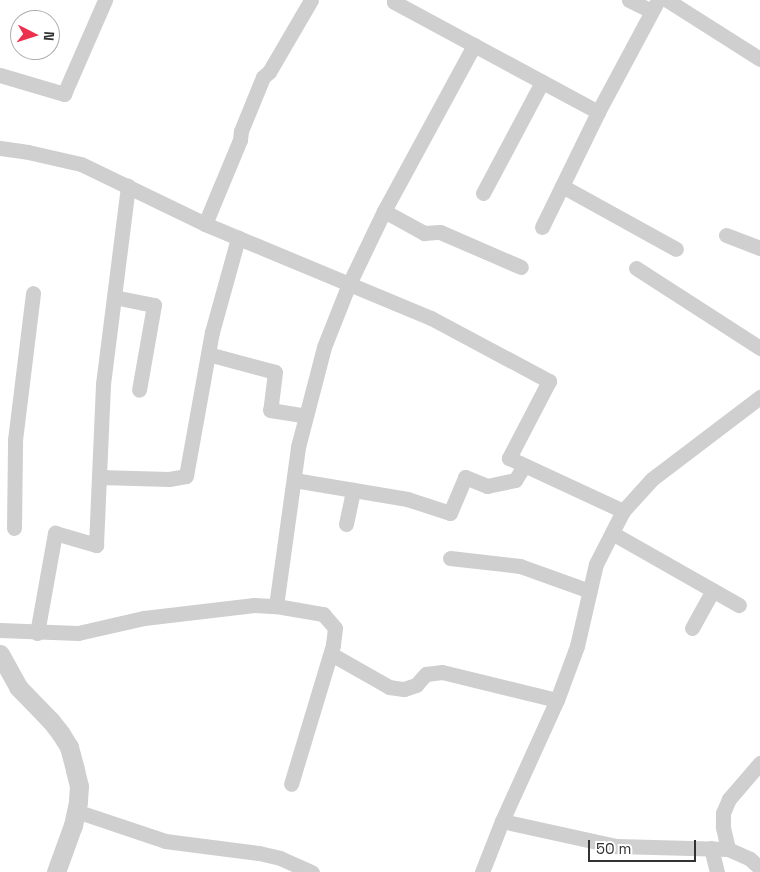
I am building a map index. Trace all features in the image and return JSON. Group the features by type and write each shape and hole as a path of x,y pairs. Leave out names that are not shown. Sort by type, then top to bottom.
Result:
{"street":[{"path":"0,75 64,94 105,0"},
{"path":"205,224 240,140 241,131 263,77 269,72 311,0"},
{"path":"395,0 394,2 598,112"},
{"path":"542,226 598,112 655,5 629,0"},
{"path":"667,0 760,59"},
{"path":"276,606 298,447 324,347 349,284 384,211 474,45"},
{"path":"483,193 542,82"},
{"path":"0,148 28,152 81,164 205,224 431,318 549,381 509,458 623,510"},
{"path":"37,633 55,533 96,545 103,384 128,186"},
{"path":"562,186 676,249"},
{"path":"384,211 424,233 440,232 521,267"},
{"path":"726,235 760,248"},
{"path":"99,477 169,479 186,476 208,354 238,238"},
{"path":"636,268 760,348"},
{"path":"14,528 7,440 33,293"},
{"path":"114,297 154,305 139,390"},
{"path":"208,354 275,372 270,410 306,416"},
{"path":"482,872 502,821 557,700 578,646 596,564 623,510 652,479 760,397"},
{"path":"294,480 407,499 450,513 466,477 487,486 515,480 524,466"},
{"path":"346,524 354,490"},
{"path":"612,533 739,605"},
{"path":"450,558 520,566 590,591"},
{"path":"692,628 713,590"},
{"path":"0,630 37,633 78,633 144,618 254,605 276,606 323,614 335,628 331,654 291,784"},
{"path":"0,654 18,687 51,721 69,747 79,786 76,811 56,872"},
{"path":"331,654 389,687 404,689 416,685 426,674 442,672 557,700"},
{"path":"728,849 723,827 723,813 729,799 760,762"},
{"path":"76,811 165,841 259,853 280,858 312,872"},
{"path":"502,821 616,846 728,849 750,860 760,868"},
{"path":"711,848 717,872"}]}
